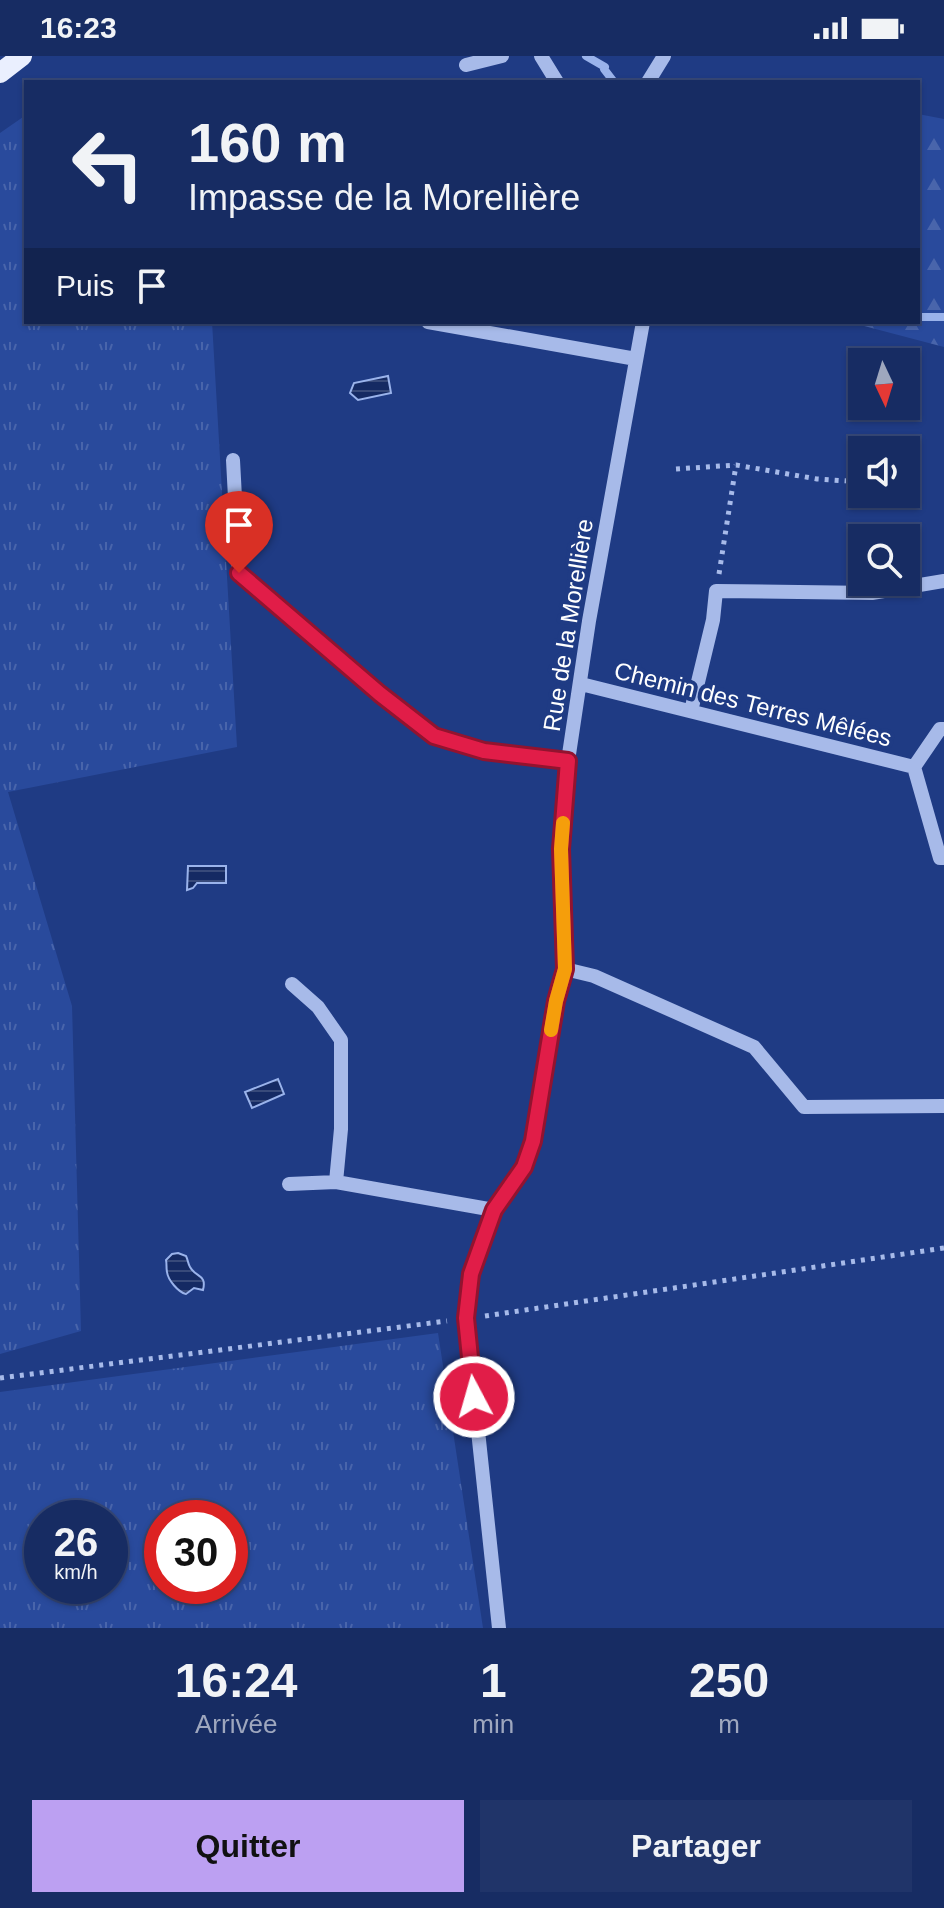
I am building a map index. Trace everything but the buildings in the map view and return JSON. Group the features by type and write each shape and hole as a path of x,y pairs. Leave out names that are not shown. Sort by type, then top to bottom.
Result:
{"main road":[{"path":"0,73 22,56"}],"street":[{"path":"466,65 502,56"},
{"path":"541,56 556,80"},
{"path":"649,80 664,56"},
{"path":"439,324 636,359"},
{"name":"Rue de la Morellière","path":"499,1628 466,1318 471,1274 494,1210 524,1167 533,1141 556,1001 565,969 561,849 568,761 589,621 643,324"},
{"path":"233,460 239,573 380,694 434,736 484,751 568,761"},
{"path":"691,711 713,620 716,591 872,593 944,581"},
{"name":"Chemin des Terres Mêlées","path":"581,684 914,767"},
{"name":"Chemin des Terres Mêlées","path":"914,767 940,729 944,729"},
{"name":"Chemin des Terres Mêlées","path":"914,767 940,858 944,858"},
{"path":"565,969 594,976 754,1047 804,1107 944,1106"},
{"path":"292,984 318,1007 341,1040 341,1129 336,1182"},
{"path":"289,1184 336,1182 494,1210"}],"path":[{"path":"716,591 736,465"},
{"path":"676,469 736,465 848,481"}],"green space":[{"path":"920,114 944,119 944,347 857,324 920,324"},
{"path":"24,116 24,324 212,324 237,747 8,792 72,1006 81,1331 0,1354 0,133"},
{"path":"438,1333 483,1628 0,1628 0,1392"}],"shaded area":[{"path":"388,376 391,393 358,400 350,393 354,383"},
{"path":"188,866 226,866 226,883 197,883 187,890"},
{"path":"278,1079 284,1094 252,1108 245,1092"},
{"path":"178,1253 186,1256 189,1266 202,1279 203,1290 194,1288 186,1294 171,1282 166,1260"}],"waterway":[{"path":"586,56 605,67 612,80"},
{"path":"920,317 944,317"}],"slow traffic":[{"path":"551,1030 565,969 563,823"}],"route":[{"path":"239,573 380,694 434,736 484,751 568,761 561,849 565,969 556,1001 533,1141 524,1167 494,1210 471,1274 466,1318 474,1397"}]}
